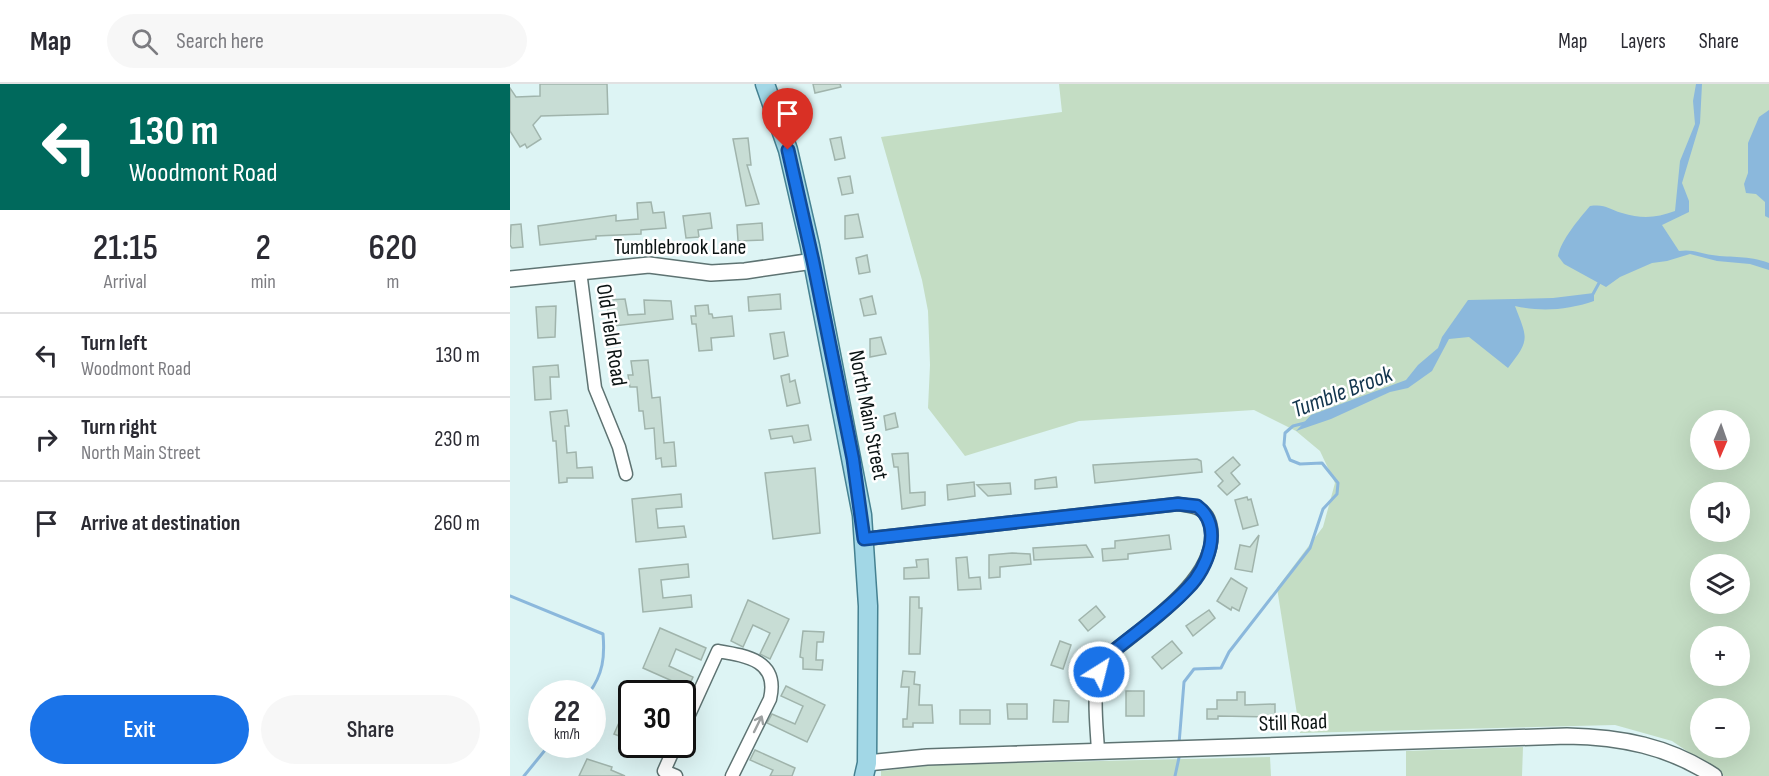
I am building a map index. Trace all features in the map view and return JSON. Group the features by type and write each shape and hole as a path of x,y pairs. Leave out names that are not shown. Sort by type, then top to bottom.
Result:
{"main road":[{"name":"North Main Street","path":"765,84 788,150 853,459 864,539 868,606 867,772"}],"street":[{"name":"Tumblebrook Lane","path":"510,279 649,264 711,273 745,271 813,261"},
{"name":"Old Field Road","path":"580,271 595,388 619,447 626,474"},
{"path":"864,539 1178,504 1197,506 1204,511 1210,520 1212,533 1203,567 1188,588 1105,658 1101,665 1097,684 1098,752"},
{"path":"696,699 718,651 741,654 762,664 771,674 773,687 770,699 732,776"},
{"name":"Still Road","path":"867,772 927,757 1601,736 1650,745 1680,756 1714,776"},
{"path":"670,758 664,771 676,776"}],"green space":[{"path":"1059,84 1769,84 1769,776 1724,776 1697,758 1750,758 1750,698 1690,698 1690,753 1672,741 1615,725 1300,733 1277,588 1323,527 1335,483 1320,451 1296,431 1254,410 1079,421 965,456 928,408 930,365 928,311 922,280 881,137 1062,112"},
{"path":"1523,747 1522,776 1406,776 1406,751"},
{"path":"1270,757 1271,776 881,776 881,771 935,765"}],"water":[{"path":"1696,84 1702,84 1700,123 1682,183 1689,201 1689,212 1662,225 1679,251 1754,259 1769,263 1769,270 1750,264 1717,261 1690,254 1652,263 1620,277 1606,287 1564,264 1558,256 1563,243 1590,206 1604,206 1622,213 1643,217 1675,211 1680,161 1695,124 1693,101"},
{"path":"1769,110 1769,218 1765,216 1765,202 1756,194 1746,193 1744,184 1748,173 1748,143 1759,117"},
{"path":"1594,293 1594,301 1564,308 1535,309 1515,306 1525,338 1520,351 1508,368 1469,337 1449,339 1432,371 1408,388 1390,392 1331,419 1296,431 1311,415 1406,380 1418,365 1438,348 1442,337 1468,300 1553,298"}],"building":[{"path":"540,84 607,84 608,114 541,116 533,125 541,139 527,148 525,144 520,147 510,131 510,88 516,97 540,96"},
{"path":"813,84 840,84 841,87 815,93"},
{"path":"841,137 845,158 835,160 830,139"},
{"path":"748,138 751,165 747,165 759,204 746,206 733,139"},
{"path":"850,176 853,193 842,195 838,178"},
{"path":"651,202 653,213 664,212 666,228 641,230 641,234 596,236 596,239 540,245 538,226 616,215 616,221 638,219 637,203"},
{"path":"710,213 712,228 698,230 699,237 686,238 683,216"},
{"path":"858,214 863,237 845,239 845,216"},
{"path":"762,223 763,240 738,241 737,225"},
{"path":"521,224 523,247 512,248 510,245 511,225"},
{"path":"867,255 870,272 859,274 856,258"},
{"path":"780,294 781,309 749,311 748,297"},
{"path":"872,296 876,314 864,316 860,299"},
{"path":"625,299 628,315 645,314 644,300 671,301 673,319 614,326 613,311 608,312 607,300"},
{"path":"708,305 709,314 712,314 713,318 732,316 734,336 711,338 712,350 699,351 696,324 692,324 691,316 696,316 695,306"},
{"path":"556,306 555,337 538,338 536,307"},
{"path":"784,332 788,356 774,359 770,334"},
{"path":"881,337 886,354 870,357 870,339"},
{"path":"648,360 652,398 660,397 664,443 674,442 676,466 662,467 661,458 656,459 654,428 645,429 643,411 639,411 637,387 630,387 628,375 633,375 631,361"},
{"path":"558,365 559,377 550,377 551,399 535,400 533,367"},
{"path":"789,374 790,382 795,380 800,403 787,406 781,376"},
{"path":"567,410 569,426 565,426 567,453 576,452 577,468 592,467 593,478 567,478 567,482 559,483 556,441 553,441 550,412"},
{"path":"895,413 898,427 886,430 884,416"},
{"path":"808,425 811,440 794,443 792,436 771,439 769,430"},
{"path":"908,453 910,493 925,492 925,505 902,509 898,467 894,467 892,454"},
{"path":"1233,457 1240,465 1231,473 1240,484 1227,495 1218,486 1223,481 1215,472"},
{"path":"1197,459 1201,461 1202,472 1095,483 1093,465"},
{"path":"815,468 820,533 773,539 765,473"},
{"path":"1056,477 1057,487 1035,489 1035,480"},
{"path":"974,482 975,496 948,500 947,485"},
{"path":"1010,483 1011,494 988,496 977,485"},
{"path":"681,494 682,507 656,509 658,528 684,526 686,537 636,542 632,499"},
{"path":"1247,497 1248,500 1251,499 1258,525 1243,529 1235,500"},
{"path":"1169,535 1171,549 1128,554 1128,559 1103,561 1102,549 1115,548 1115,541"},
{"path":"1259,535 1252,572 1235,569 1240,545 1250,547"},
{"path":"1086,545 1093,557 1034,560 1033,548"},
{"path":"1030,554 1031,564 1000,567 1000,577 989,578 989,555"},
{"path":"967,557 969,578 980,577 981,589 958,590 956,558"},
{"path":"928,559 929,578 904,579 904,568 917,567 916,560"},
{"path":"688,564 689,577 661,580 663,598 691,595 692,607 643,612 639,569"},
{"path":"1231,578 1247,588 1239,611 1232,607 1231,610 1217,601"},
{"path":"910,597 919,597 919,608 922,608 920,654 909,654"},
{"path":"748,600 789,619 770,659 760,654 770,633 753,625 743,647 731,641"},
{"path":"1096,606 1105,617 1088,631 1079,620"},
{"path":"1209,610 1215,618 1193,636 1186,626"},
{"path":"660,628 706,648 701,660 676,649 669,666 693,677 692,680 670,680 643,668"},
{"path":"803,631 824,632 823,642 817,642 816,660 823,660 822,670 803,669 803,658 800,657"},
{"path":"1060,641 1071,645 1063,669 1051,665"},
{"path":"1172,641 1182,653 1162,669 1152,657"},
{"path":"903,671 915,672 914,684 920,685 919,705 932,705 933,723 913,723 913,727 903,727 903,719 907,719 909,687 901,687"},
{"path":"786,686 825,705 807,742 767,723 772,714 795,724 803,706 781,696"},
{"path":"1126,691 1144,691 1144,716 1126,716"},
{"path":"1237,692 1245,692 1245,705 1275,704 1275,717 1218,716 1218,719 1207,719 1207,709 1217,709 1217,700 1237,700"},
{"path":"1054,700 1069,701 1068,722 1053,722"},
{"path":"1007,704 1027,704 1027,719 1008,719"},
{"path":"960,710 990,710 990,724 960,724"},
{"path":"755,750 795,768 792,776 770,776 773,770 750,760"},
{"path":"587,759 612,767 611,770 625,776 579,776"}],"waterway":[{"name":"Tumble Brook","path":"1593,294 1599,283"},
{"name":"Tumble Brook","path":"1179,744 1184,682 1194,669 1221,668 1229,652 1310,548 1323,509 1337,494 1338,483 1322,463 1300,464 1290,460 1284,445 1285,433 1293,426 1305,423"},
{"path":"510,596 603,634 602,665 596,680"},
{"name":"Tumble Brook","path":"1175,776 1180,753"},
{"path":"524,776 539,758"}],"route":[{"path":"788,150 853,459 864,539 1178,504 1197,506 1210,520 1212,533 1210,546 1203,567 1188,588 1105,658 1099,672"}]}
